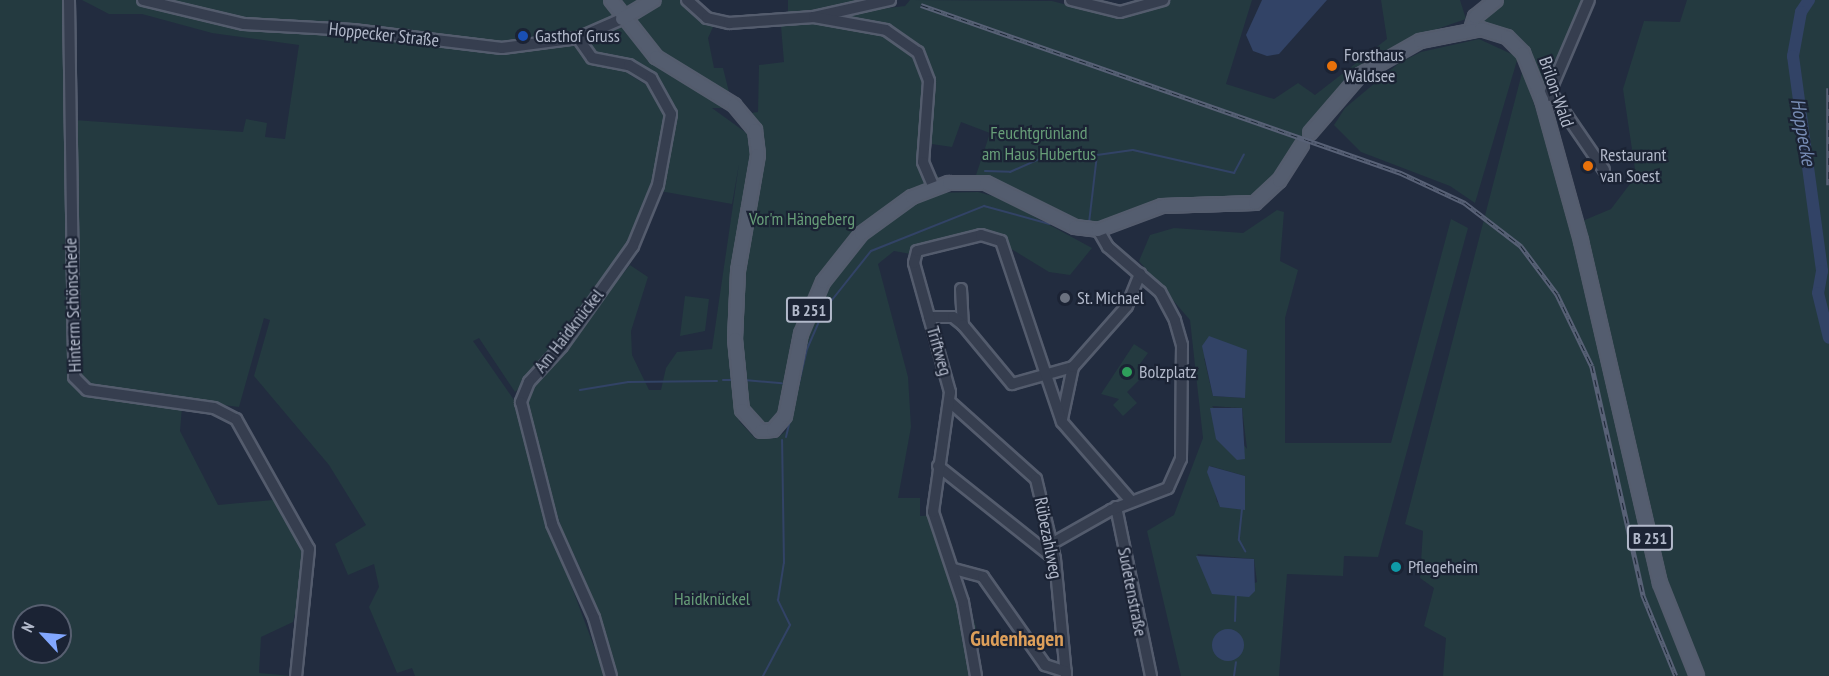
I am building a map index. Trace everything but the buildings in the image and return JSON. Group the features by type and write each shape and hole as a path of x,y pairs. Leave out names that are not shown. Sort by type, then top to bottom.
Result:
{"main road":[{"name":"B 251","path":"611,0 622,18 656,57 734,105 755,130 758,155 738,272 735,339 740,400 758,430 773,430 785,416 807,315 837,261 886,213 934,188 987,183 1075,228 1098,230"},
{"path":"622,18 654,0"},
{"path":"1471,29 1475,17 1496,0"},
{"name":"Brilon-Wald","path":"1310,133 1344,90 1384,58 1420,41 1471,29 1507,38 1532,69 1617,395 1660,583 1697,676"},
{"path":"1098,230 1162,206 1255,203 1279,181 1302,145"}],"street":[{"name":"Hinterm Schönschede","path":"69,0 74,377 87,390 214,408 236,419 309,549 296,676"},
{"name":"Hoppecker Straße","path":"143,0 243,24 353,30 494,48 578,38 622,18"},
{"path":"687,0 703,16 725,23 814,17 890,0"},
{"path":"1071,0 1120,12 1163,0"},
{"path":"1589,0 1550,95 1604,170"},
{"path":"814,17 886,30 918,52 930,81 923,162 934,188"},
{"name":"Am Haidknückel","path":"578,38 592,58 629,65 651,78 670,114 658,185 636,239 562,346 529,382 521,402 552,524 594,618 610,676"},
{"path":"1051,544 1116,507 1170,486 1182,454 1180,334 1165,299 1140,273 1108,247 1098,230"},
{"name":"Triftweg","path":"976,676 954,569 933,512 938,465 950,402 914,263 917,251 981,236 996,238 1005,248 1043,377"},
{"path":"929,317 952,317 963,325 1009,383 1043,377 1073,367 1127,306 1140,273"},
{"path":"961,289 963,325"},
{"path":"1062,422 1073,367"},
{"path":"1043,377 1062,422 1131,501"},
{"name":"Rübezahlweg","path":"950,402 1036,479 1054,559 1066,674"},
{"path":"938,465 1054,559"},
{"name":"Sudetenstraße","path":"1116,507 1151,676"},
{"path":"954,569 983,576 1045,665 1066,674"}],"green space":[{"path":"0,0 65,0 77,386 182,407 180,431 218,505 273,500 292,526 306,556 305,574 293,622 261,637 259,673 292,676 0,676"},
{"path":"82,0 680,0 713,27 708,38 714,68 723,68 730,96 684,81 732,108 712,108 752,137 758,125 751,113 758,112 759,65 784,62 781,26 814,20 896,36 897,30 837,14 905,6 910,0 1052,1 1110,16 1145,12 1168,0 1252,0 1226,84 1274,99 1298,83 1315,95 1387,39 1381,0 1460,0 1466,19 1414,37 1363,66 1312,121 1271,185 1238,203 1183,205 1086,226 976,175 990,133 961,122 952,147 925,143 925,159 940,179 857,229 819,274 792,336 778,419 763,428 749,416 739,421 756,439 777,438 786,431 802,345 821,292 869,232 903,206 930,193 978,192 1000,198 1092,248 1070,275 1049,272 995,239 982,238 911,254 894,251 878,264 908,377 911,427 898,498 920,498 920,516 939,515 976,627 980,676 612,676 583,574 562,529 526,419 525,401 529,388 630,265 648,277 631,331 632,355 649,390 661,390 666,368 677,352 712,349 739,164 732,204 660,191 674,128 673,106 658,80 636,65 630,75 650,87 664,106 667,130 648,207 628,247 551,356 515,392 479,338 473,341 514,400 540,502 605,676 415,676 412,668 397,673 369,607 379,587 374,564 348,575 335,544 366,525 329,465 254,376 270,320 264,318 239,407 86,387 78,381 74,120 243,132 246,119 267,123 265,137 285,139 299,45 212,33 142,14 109,14"},
{"path":"788,0 857,0 788,17"},
{"path":"1498,0 1587,0 1545,92 1526,47 1481,22"},
{"path":"1687,0 1829,0 1829,676 1703,676 1664,580 1580,222 1611,209 1636,176 1623,89 1644,21 1680,22"},
{"path":"1479,39 1518,57 1475,203 1450,186 1361,152 1334,125 1345,108 1399,63 1421,52"},
{"path":"1523,69 1572,224 1653,573 1693,676 1443,676 1446,638 1424,626 1434,588 1420,578 1423,531 1405,524"},
{"path":"1277,210 1284,212 1280,261 1298,270 1285,318 1285,443 1391,443 1451,219 1468,228 1378,557 1344,556 1343,576 1287,574 1279,676 1181,676 1147,531 1174,515 1203,438 1190,320 1139,261 1150,235 1174,228 1243,233","holes":["1204,358 1245,398 1213,396","1212,406 1242,408 1247,449","1210,466 1245,476 1245,509 1217,502","1197,554 1254,559 1257,582 1229,594"]},
{"path":"685,296 709,299 705,331 680,336"},
{"name":"Bolzplatz","path":"1134,344 1148,353 1137,368 1144,375 1127,392 1137,403 1123,416 1113,405 1119,399 1101,394"}],"water":[{"path":"1262,0 1327,0 1279,54 1267,56 1253,51 1246,35"},
{"path":"1209,336 1247,350 1245,398 1213,396 1202,346"},
{"path":"1210,408 1242,408 1245,459 1237,460 1216,439"},
{"path":"1209,466 1245,476 1245,510 1220,507 1207,472"},
{"path":"1196,556 1254,559 1255,591 1249,597 1212,594"},
{"path":"1228,629 1239,634 1244,645 1239,656 1228,661 1217,656 1212,645 1217,634"}],"waterway":[{"name":"Hoppecke","path":"1809,0 1801,12 1793,56 1822,271 1818,293 1829,338"},
{"path":"985,171 1010,172 1055,152 1097,155 1133,150 1234,173 1244,154"},
{"path":"1089,223 1097,155"},
{"path":"786,437 807,349 824,310 871,251 984,206 1050,224"},
{"path":"723,380 731,380"},
{"path":"744,380 782,383"},
{"path":"580,390 628,382 717,381"},
{"path":"763,676 790,625 778,600 784,563 782,440"},
{"path":"1242,509 1239,540 1245,551"},
{"path":"1235,621 1236,595"},
{"path":"1234,676 1236,662"}],"railway":[{"path":"921,5 1401,173 1465,203 1521,246 1557,294 1592,366 1643,595 1676,676"},
{"path":"1829,88 1829,185"}],"place":[{"name":"Gasthof Gruss","path":"523,36"},
{"name":"Forsthaus Waldsee","path":"1332,66"},
{"name":"Restaurant van Soest","path":"1588,166"},
{"name":"St. Michael","path":"1065,298"},
{"name":"Bolzplatz","path":"1127,372"},
{"name":"Pflegeheim","path":"1396,567"}],"district":[{"name":"Gudenhagen","path":"1017,639"}],"park label":[{"name":"Feuchtgrünland am Haus Hubertus","path":"1039,144"},
{"name":"Vor'm Hängeberg","path":"802,219"},
{"name":"Haidknückel","path":"712,599"}]}
